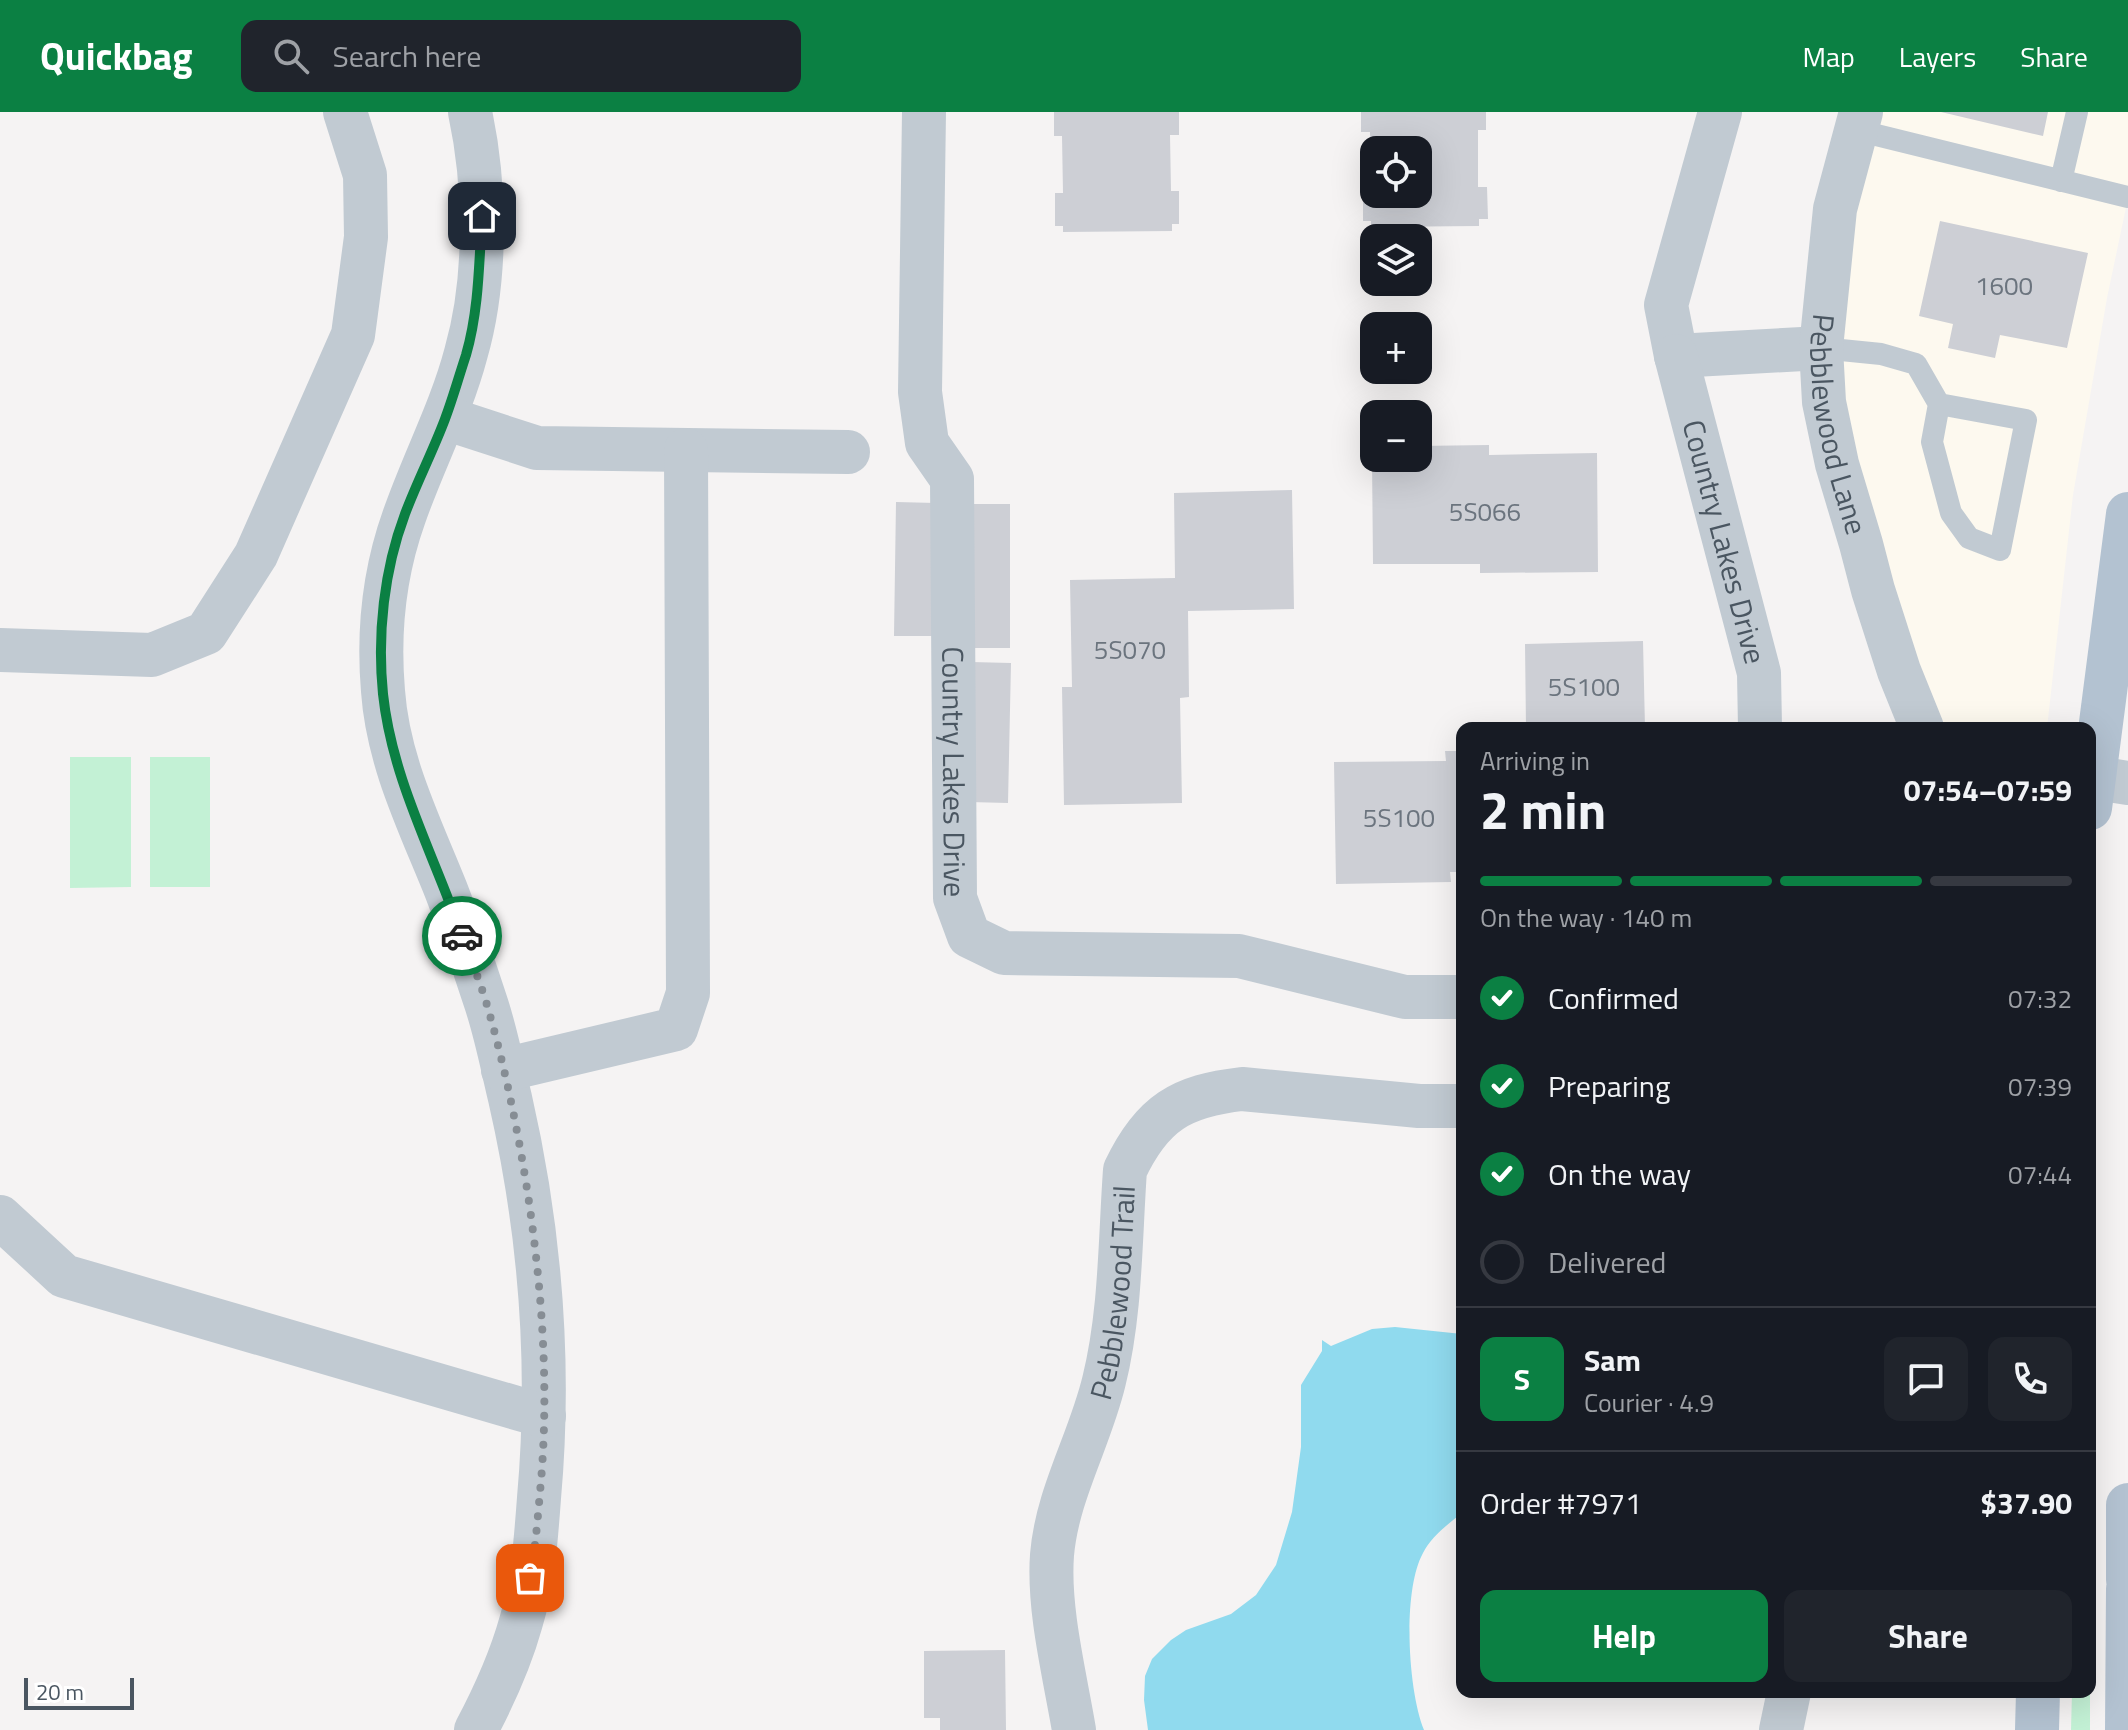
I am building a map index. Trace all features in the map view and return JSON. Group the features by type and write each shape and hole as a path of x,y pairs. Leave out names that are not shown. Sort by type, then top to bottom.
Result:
{"main road":[{"path":"2100,786 2128,514"},
{"path":"2128,1505 2128,1580"},
{"path":"2127,1730 2128,1589"},
{"path":"2037,1730 2038,1698"}],"street":[{"path":"0,650 152,655 206,633 256,555 353,335 366,237 365,175 345,112"},
{"path":"470,112 482,216 477,301 467,351 445,418 395,547 385,590 381,634 383,691 397,768 447,893 486,1003 519,1139 538,1267 545,1394 534,1556 521,1622 508,1660 476,1730"},
{"name":"Country Lakes Drive","path":"924,112 920,392 927,443 952,479 955,898 969,936 1004,953 1239,956 1405,997 1456,997"},
{"name":"Country Lakes Drive","path":"1720,112 1666,305 1676,356 1759,673 1760,722"},
{"name":"Pebblewood Lane","path":"1859,121 1835,209 1821,348 1824,402 1837,464 1890,644 1920,722"},
{"path":"1676,356 1821,348"},
{"path":"445,418 537,448 848,452"},
{"path":"503,1070 676,1029 688,993 686,450"},
{"name":"Pebblewood Trail","path":"1074,1730 1056,1624 1052,1558 1057,1522 1068,1483 1093,1422 1105,1380 1116,1324 1125,1170 1135,1148 1155,1123 1182,1102 1216,1092 1242,1089 1419,1106 1456,1106"},
{"path":"0,1217 64,1276 544,1416"},
{"path":"1781,1730 1788,1698"}],"lane":[{"path":"2061,181 2077,112"},
{"path":"1859,121 2061,181 2128,197"},
{"path":"1821,348 1881,354 1916,364 1939,404 1932,442 1951,513 1969,538 2000,550 2026,420 1939,404"}],"shaded area":[{"path":"1852,112 2128,112 2128,198 2107,298 2073,495 2048,722 1912,722 1826,435"}],"green space":[{"path":"70,757 131,757 131,887 70,888"},
{"path":"150,757 210,757 210,887 150,887"},
{"path":"2072,1698 2090,1698 2090,1730 2071,1730"}],"water":[{"path":"1395,1327 1456,1333 1456,1518 1440,1531 1423,1553 1416,1570 1410,1615 1411,1667 1424,1730 1148,1730 1145,1676 1152,1659 1186,1630 1231,1614 1256,1595 1276,1565 1292,1512 1301,1447 1301,1385 1322,1351 1322,1340 1331,1346 1372,1329"}],"building":[{"path":"1054,112 1179,112 1179,135 1170,135 1171,191 1179,191 1179,224 1172,224 1172,231 1063,232 1063,226 1055,226 1055,193 1063,193 1062,136 1054,136"},
{"path":"1361,112 1486,112 1486,130 1478,130 1478,187 1487,187 1488,219 1479,219 1479,226 1371,224 1371,221 1363,221 1363,208 1432,208 1432,136 1370,136 1370,132 1361,132"},
{"path":"1941,112 2048,112 2043,136"},
{"path":"1940,221 2088,253 2067,348 2000,335 1995,358 1948,348 1953,324 1919,316"},
{"path":"1489,445 1489,455 1597,453 1598,572 1480,573 1480,564 1373,564 1372,472 1432,472 1432,446"},
{"path":"1292,490 1294,609 1188,611 1189,697 1180,698 1182,803 1064,805 1062,687 1072,687 1070,580 1175,578 1174,493"},
{"path":"896,502 936,503 934,636 894,636"},
{"path":"972,504 1010,504 1010,648 971,648"},
{"path":"1643,641 1645,722 1526,722 1525,644"},
{"path":"971,662 1011,663 1008,803 969,802"},
{"path":"1445,751 1456,751 1456,872 1450,872 1451,882 1336,884 1334,762 1446,761"},
{"path":"1005,1650 1006,1730 940,1730 940,1718 924,1718 924,1651"}],"way so far":[{"path":"462,936 499,1049 519,1139 538,1267 545,1394 543,1456 530,1578"}],"route":[{"path":"462,936 397,768 383,691 381,634 385,590 395,547 445,418 467,351 477,301 482,216"}]}
